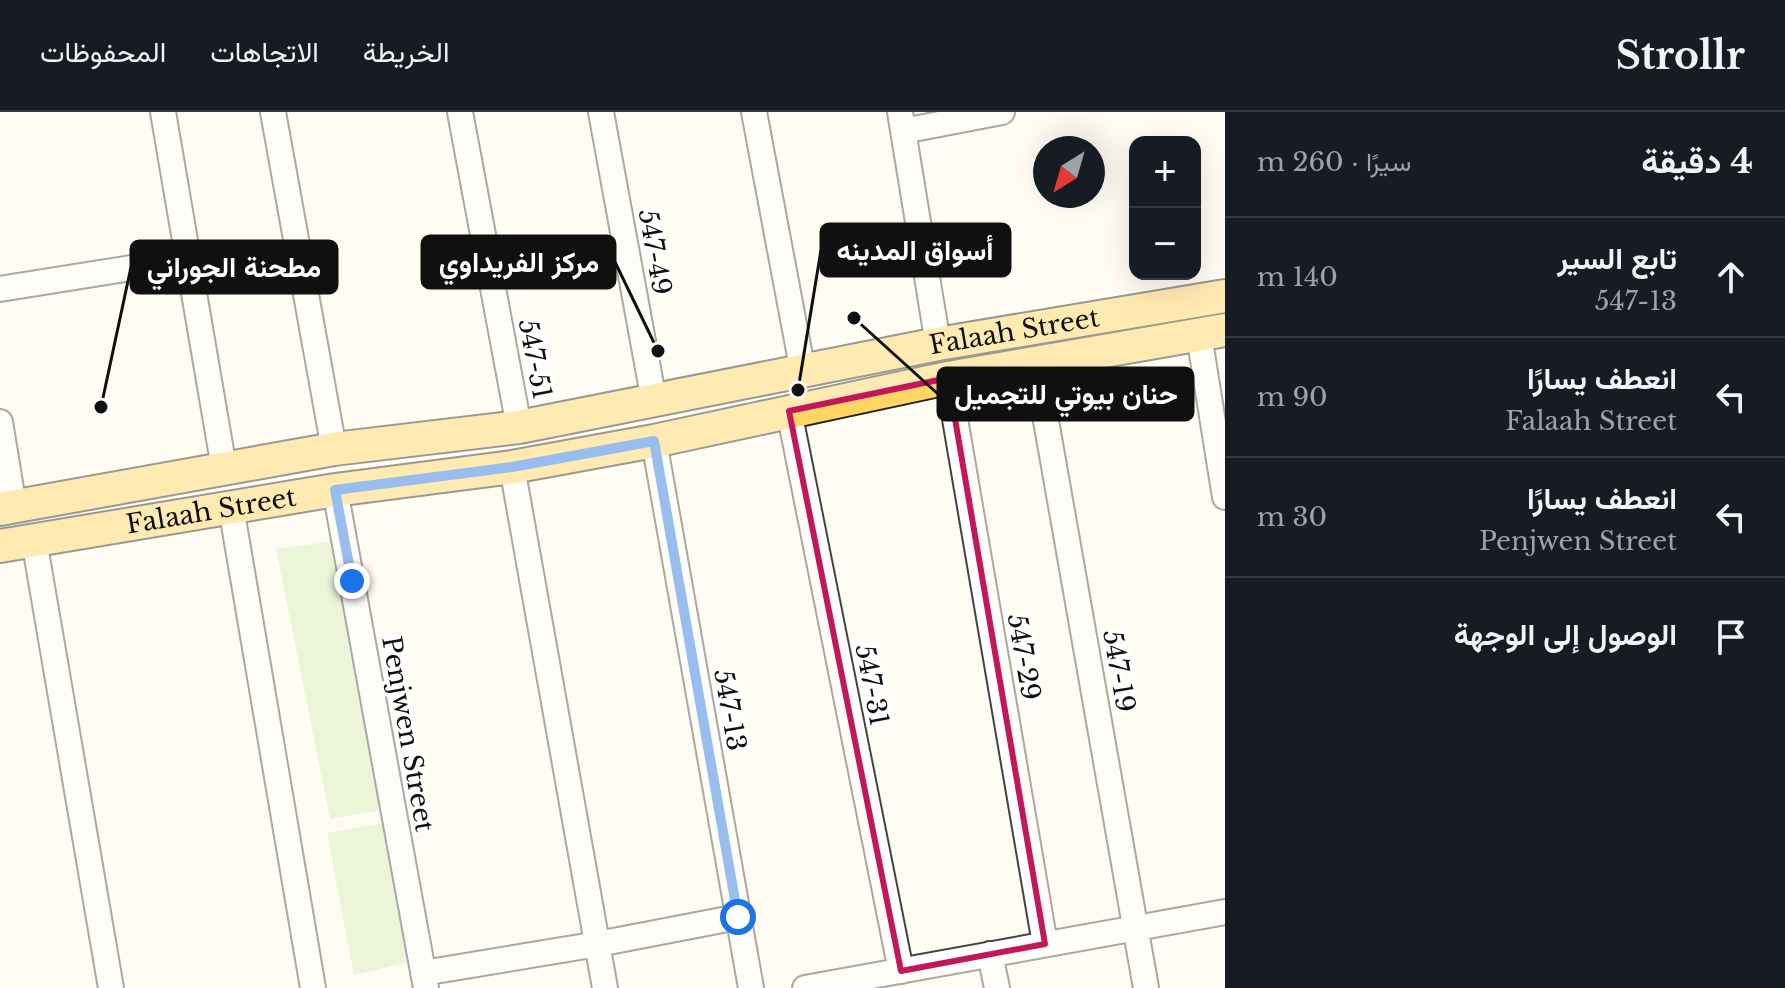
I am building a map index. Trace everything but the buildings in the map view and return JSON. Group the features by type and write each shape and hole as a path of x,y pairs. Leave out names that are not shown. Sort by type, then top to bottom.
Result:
{"main road":[{"name":"Falaah Street","path":"7,508 334,449 519,427 938,344 1225,296"},
{"name":"Falaah Street","path":"0,546 335,490 512,467 654,441 948,378 1212,332"}],"street":[{"path":"163,112 224,468"},
{"path":"273,112 334,449"},
{"name":"547-51","path":"460,112 519,427"},
{"name":"547-49","path":"601,112 654,401"},
{"path":"754,112 803,372"},
{"path":"938,344 902,121 1002,112"},
{"path":"0,289 188,259"},
{"path":"1212,332 1225,497"},
{"name":"547-19","path":"1036,364 1146,988"},
{"name":"547-29","path":"948,378 1045,944"},
{"name":"547-31","path":"789,411 901,971"},
{"path":"0,422 7,508"},
{"name":"547-13","path":"654,441 751,988"},
{"path":"512,467 605,988"},
{"name":"Penjwen Street","path":"335,490 424,980"},
{"path":"231,507 313,988"},
{"path":"34,540 111,988"},
{"path":"805,988 850,984 901,971 1225,912"},
{"path":"424,980 738,917"},
{"path":"990,954 997,988"}],"highlighted area":[{"path":"948,378 1045,944 901,971 789,411"}],"green space":[{"path":"341,540 386,809 330,819 276,549"},
{"path":"389,822 414,961 354,975 327,833"}],"place":[{"name":"حنان بيوتي للتجميل","path":"854,318"},
{"name":"مركز الفريداوي","path":"658,351"},
{"name":"أسواق المدينه","path":"798,390"},
{"name":"مطحنة الجوراني","path":"101,407"}],"route":[{"path":"352,581 335,490 512,467 654,441 738,917"}]}
